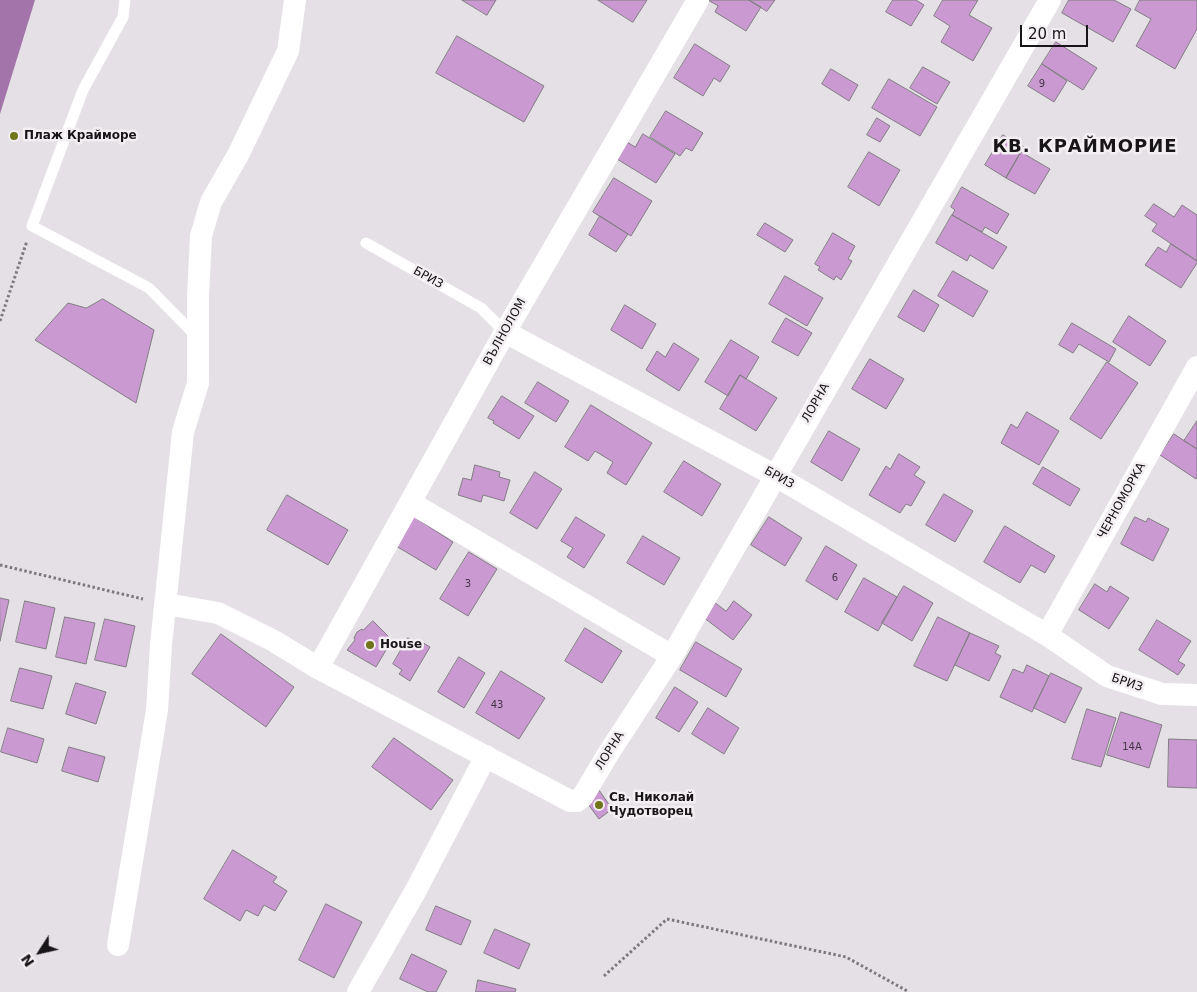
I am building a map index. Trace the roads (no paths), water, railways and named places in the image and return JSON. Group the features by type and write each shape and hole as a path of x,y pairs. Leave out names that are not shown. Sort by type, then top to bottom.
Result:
{"street":[{"path":"118,945 157,710 161,646 183,432 198,383 201,236 211,202 238,155 288,51 295,0"},
{"name":"ВЪЛНОЛОМ","path":"318,668 505,332 698,0"},
{"name":"ЛОРНА","path":"486,756 570,800 577,801 583,796 672,656 774,475 1050,0"},
{"name":"БРИЗ","path":"505,332 774,475 1048,635 1107,676 1162,694 1197,695"},
{"name":"ЧЕРНОМОРКА","path":"1048,635 1197,367"},
{"path":"411,503 672,656"},
{"path":"166,604 218,613 274,641 318,668 486,756 416,890 358,992"}],"lane":[{"path":"125,0 122,16 83,90 32,226 149,288 198,337"},
{"name":"БРИЗ","path":"366,243 481,308 505,332"}],"place":[{"name":"Плaж Крайморе","path":"14,136"},
{"name":"House","path":"370,645"},
{"name":"Св. Николай Чудотворец","path":"599,805"}],"district":[{"name":"КВ. КРАЙМОРИЕ","path":"1085,147"}]}
